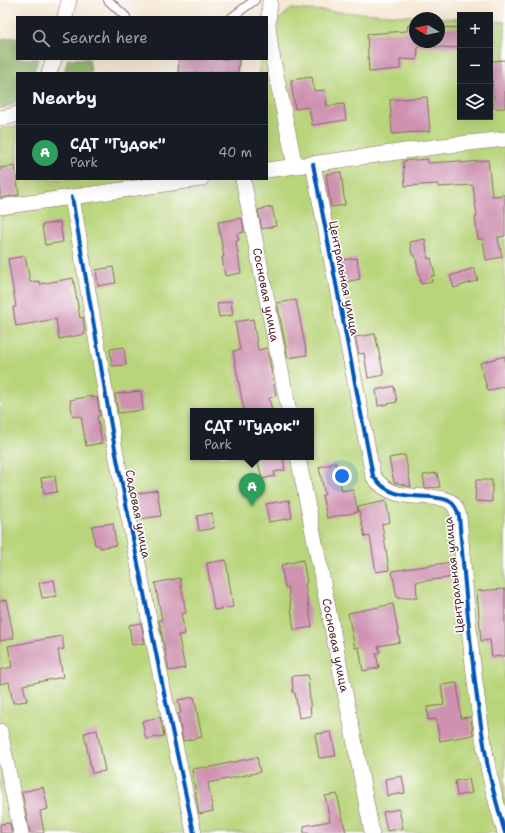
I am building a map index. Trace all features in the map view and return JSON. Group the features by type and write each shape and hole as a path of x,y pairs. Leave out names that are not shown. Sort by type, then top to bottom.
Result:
{"street":[{"path":"65,16 69,0"},
{"path":"270,0 268,25 271,50 295,166"},
{"path":"49,72 54,60"},
{"path":"0,118 16,114"},
{"path":"268,170 505,139"},
{"name":"Центральная улица","path":"313,164 373,476 378,484 393,493 405,496 444,499 450,502 457,509 459,516 469,632 480,718 486,758 505,833"},
{"path":"0,207 194,180"},
{"name":"Сосновая улица","path":"243,180 288,408"},
{"name":"Садовая улица","path":"72,197 115,449 194,833"},
{"name":"Сосновая улица","path":"299,460 372,833"},
{"path":"0,731 21,833"}],"lane":[{"path":"108,0 125,16"},
{"path":"233,16 254,0"}],"green space":[{"path":"291,9 409,16 409,48 445,48 445,18 457,19 457,120 493,120 493,21 505,22 505,833 0,833 0,129 16,126 16,180 268,180 268,72 258,72 262,60 268,60 274,24"},
{"path":"16,37 16,60 38,60 33,72 16,72 16,102 12,105 0,109 0,39"},
{"path":"68,60 89,60 91,72 64,72"}],"building":[{"path":"409,25 409,48 418,48 417,60 400,59 400,69 369,72 367,34 407,31"},
{"path":"445,27 457,28 457,48 445,47"},
{"path":"179,60 239,60 238,72 178,72"},
{"path":"505,60 505,108 494,108 493,61"},
{"path":"312,77 314,91 325,90 327,106 344,104 346,120 312,125 309,107 295,109 291,80"},
{"path":"427,97 430,131 392,134 390,100"},
{"path":"428,159 428,163 461,161 461,163 488,160 492,196 505,195 505,236 498,237 502,257 486,260 483,239 478,239 473,185 438,187 438,184 405,186 403,161"},
{"path":"15,166 19,195 0,198 0,168"},
{"path":"341,172 345,205 331,207 326,174"},
{"path":"272,207 276,226 262,229 258,210"},
{"path":"242,218 244,232 237,234 239,240 236,241 241,273 225,276 222,257 224,257 218,222"},
{"path":"60,222 63,242 45,245 42,225"},
{"path":"425,239 428,259 431,258 435,275 431,276 432,282 421,284 415,255 412,255 410,242"},
{"path":"25,256 30,282 39,281 40,284 73,278 80,318 83,317 85,334 59,339 56,319 16,326 13,307 16,307 8,259"},
{"path":"357,258 360,279 345,282 341,260"},
{"path":"113,267 116,283 98,286 96,270"},
{"path":"474,268 478,280 454,288 450,276"},
{"path":"296,300 307,355 288,358 277,303"},
{"path":"231,301 233,315 219,317 217,304"},
{"path":"253,319 258,350 267,348 276,396 269,398 271,408 243,408 233,351 240,350 235,322"},
{"path":"375,334 384,375 368,378 364,353 359,354 355,337"},
{"path":"124,347 126,365 112,366 110,349"},
{"path":"505,356 505,386 488,391 480,363"},
{"path":"394,386 397,402 378,406 376,390"},
{"path":"141,391 143,410 118,413 115,394"},
{"path":"92,396 92,398 97,397 100,416 97,416 102,443 86,446 81,416 73,417 70,400"},
{"path":"405,455 411,487 394,482 389,458"},
{"path":"258,460 283,460 285,470 274,472 275,476 262,479"},
{"path":"336,463 342,491 353,489 358,512 327,518 322,495 325,495 319,467"},
{"path":"437,473 440,487 425,488 423,475"},
{"path":"55,476 57,492 44,494 41,478"},
{"path":"476,480 492,480 492,502 475,501"},
{"path":"157,490 161,516 139,519 136,494"},
{"path":"289,500 292,518 269,522 266,504"},
{"path":"386,501 390,522 382,524 389,570 376,572 370,536 365,537 358,507"},
{"path":"212,513 214,528 199,531 197,516"},
{"path":"113,523 116,545 100,548 99,545 95,545 92,526"},
{"path":"226,560 233,607 214,610 207,563"},
{"path":"303,560 307,583 305,584 312,627 294,630 288,587 285,588 281,565"},
{"path":"452,562 454,577 416,582 417,598 397,598 392,571"},
{"path":"180,578 186,613 181,614 185,634 178,635 185,668 169,671 159,620 162,620 155,583"},
{"path":"54,580 57,596 42,598 39,583"},
{"path":"505,589 505,656 492,657 490,640 481,641 477,591"},
{"path":"6,600 14,638 0,641 0,601"},
{"path":"393,604 400,642 378,646 380,653 376,653 379,668 363,671 359,647 355,648 348,613"},
{"path":"141,623 145,643 132,645 129,625"},
{"path":"62,636 64,649 58,650 63,677 23,685 27,701 13,703 9,682 0,684 0,670 12,667 8,646"},
{"path":"308,675 311,716 299,718 295,693 293,693 292,676"},
{"path":"457,683 461,718 471,717 473,735 440,741 436,719 428,720 427,707 444,705 441,685"},
{"path":"194,697 202,737 183,741 178,714 181,713 178,700"},
{"path":"160,717 164,736 146,739 142,721"},
{"path":"97,730 105,771 92,773 84,733"},
{"path":"331,732 336,756 319,758 315,734"},
{"path":"257,757 260,772 208,783 213,811 199,814 192,769 206,768"},
{"path":"402,776 405,793 387,796 385,779"},
{"path":"469,779 472,793 457,796 455,781"},
{"path":"43,787 48,809 40,811 44,833 30,833 22,792"},
{"path":"337,794 346,833 304,833 304,826 330,821 325,796"},
{"path":"399,809 403,828 387,831 383,812"},
{"path":"10,823 12,833 0,833 0,824"}],"cycle path":[{"path":"313,164 373,476 379,483 392,492 447,500 457,509 459,516 470,636 481,726 494,795 505,833"},
{"path":"72,197 115,449 194,833"}],"place":[{"name":"СДТ \"Гудок\"","path":"252,506"}]}
